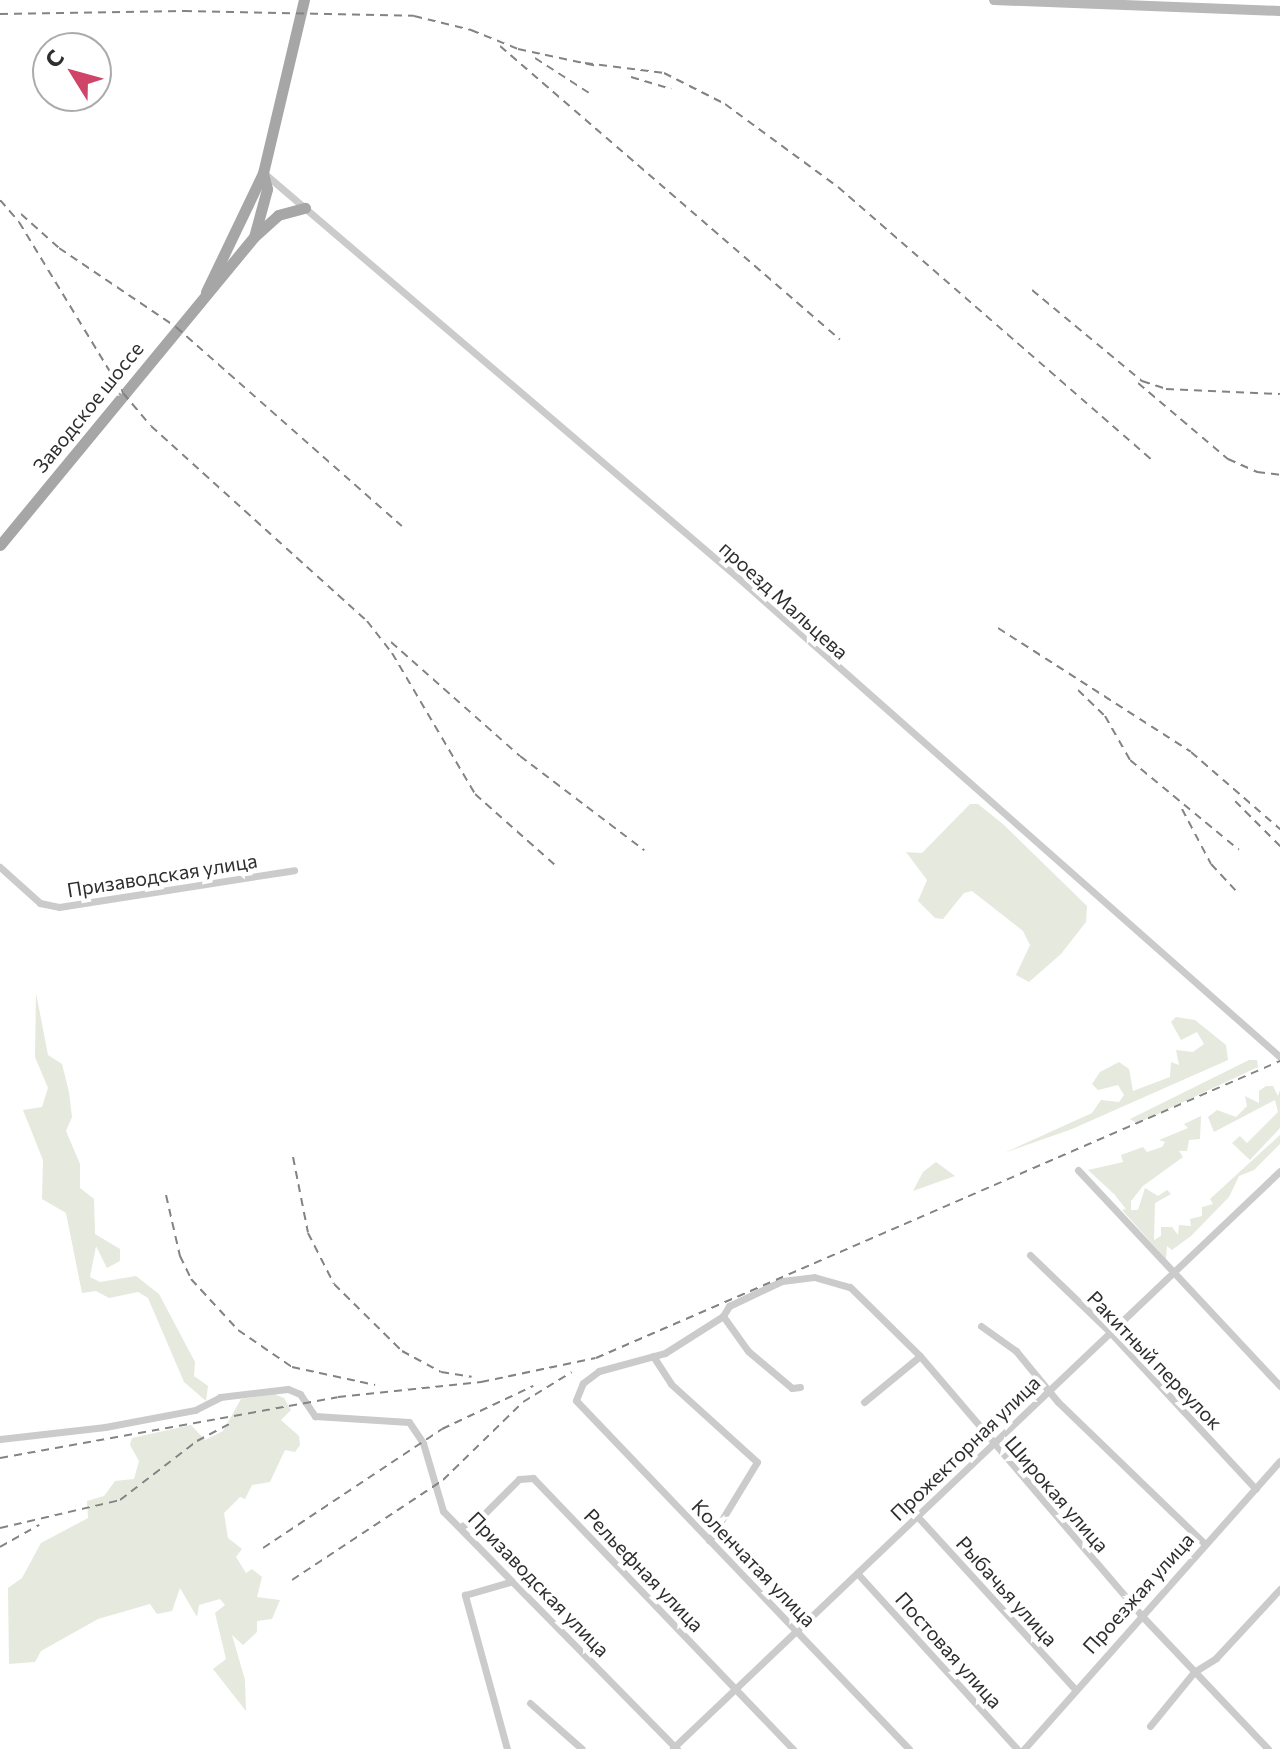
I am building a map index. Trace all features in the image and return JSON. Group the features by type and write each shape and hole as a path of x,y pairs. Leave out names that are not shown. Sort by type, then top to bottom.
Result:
{"main road":[{"name":"Заводское шоссе","path":"0,545 205,292 263,173 304,0"},
{"name":"Заводское шоссе","path":"205,292 221,280 254,237 267,189 263,173"},
{"path":"254,237 278,215 305,208"}],"street":[{"path":"994,0 1280,11"},
{"name":"проезд Мальцева","path":"263,173 736,576 1280,1057"},
{"name":"Призаводская улица","path":"0,867 40,903 59,907 294,870"},
{"path":"1078,1170 1280,1386"},
{"name":"Прожекторная улица","path":"675,1748 1280,1171"},
{"name":"Ракитный переулок","path":"1030,1255 1110,1332 1256,1489"},
{"name":"Широкая улица","path":"723,1316 729,1306 764,1288 814,1277 850,1287 920,1356 992,1445 1140,1614 1268,1749"},
{"path":"709,1541 757,1462 671,1384 653,1356 723,1316 748,1351 792,1388 800,1387"},
{"path":"981,1326 1016,1351 1049,1390 1190,1535 1205,1544"},
{"name":"Коленчатая улица","path":"653,1356 599,1371 583,1383 576,1400 909,1749"},
{"path":"864,1402 920,1356"},
{"name":"Призаводская улица","path":"0,1439 88,1425 105,1427 195,1410 220,1397 288,1389 300,1394 315,1416 409,1422 423,1443 443,1511 462,1526 510,1582 540,1606 675,1748"},
{"name":"Проезжая улица","path":"1024,1749 1074,1688 1280,1461"},
{"name":"Рельефная улица","path":"462,1526 519,1479 533,1478 793,1749"},
{"name":"Рыбачья улица","path":"917,1516 1074,1688"},
{"name":"Постовая улица","path":"857,1573 1017,1749"},
{"path":"507,1749 465,1595 510,1582"},
{"path":"1150,1726 1194,1672 1216,1658 1280,1589"},
{"path":"1271,1601 1280,1607"},
{"path":"530,1703 582,1749"}],"shaded area":[{"path":"970,804 978,804 1004,825 1087,906 1086,922 1061,954 1029,982 1016,975 1030,945 1023,931 972,891 964,893 943,919 935,918 918,901 927,880 906,852 922,853"},
{"path":"36,993 48,1055 62,1064 69,1092 72,1117 66,1131 80,1164 80,1188 94,1199 95,1234 120,1249 120,1261 107,1268 96,1246 90,1277 100,1282 136,1276 159,1294 195,1362 194,1376 208,1386 206,1401 184,1382 148,1298 138,1292 109,1298 96,1291 82,1293 66,1213 42,1199 43,1160 23,1110 42,1107 48,1088 35,1057"},
{"path":"1176,1017 1195,1020 1226,1045 1228,1060 1072,1129 1004,1153 1092,1113 1101,1100 1119,1102 1124,1095 1118,1085 1098,1090 1092,1084 1100,1072 1119,1062 1129,1069 1133,1091 1170,1077 1171,1062 1179,1065 1176,1050 1193,1052 1204,1044 1197,1032 1181,1040 1171,1022"},
{"path":"1249,1060 1257,1060 1258,1067 1137,1123 1130,1119"},
{"path":"1273,1086 1278,1096 1280,1090 1280,1128 1250,1160 1232,1143 1240,1136 1247,1143 1278,1112 1275,1100 1214,1132 1208,1117 1217,1110 1236,1117 1247,1106 1245,1096 1259,1103 1259,1091"},
{"path":"1201,1116 1200,1139 1189,1140 1187,1151 1179,1151 1183,1157 1143,1186 1131,1201 1131,1210 1138,1210 1145,1188 1158,1196 1167,1190 1171,1194 1155,1203 1154,1240 1161,1236 1161,1227 1172,1227 1178,1235 1179,1225 1191,1226 1190,1219 1202,1216 1202,1207 1213,1204 1210,1199 1280,1135 1280,1144 1254,1170 1239,1176 1229,1197 1191,1236 1172,1250 1167,1246 1166,1259 1122,1210 1126,1209 1114,1194 1088,1170 1123,1162 1121,1155 1143,1147 1147,1152 1162,1147 1165,1142 1159,1140 1188,1128 1184,1124"},
{"path":"936,1162 955,1176 913,1191 923,1172"},
{"path":"274,1394 284,1398 291,1410 281,1420 299,1436 300,1445 295,1452 285,1450 270,1482 252,1485 245,1499 240,1497 224,1513 228,1538 242,1549 236,1557 246,1573 252,1569 262,1577 257,1597 280,1600 272,1619 257,1621 257,1632 243,1645 232,1635 245,1680 246,1711 213,1669 226,1659 215,1613 225,1605 220,1599 199,1605 197,1617 180,1588 172,1611 157,1614 150,1604 98,1619 41,1651 35,1662 9,1664 8,1588 22,1578 41,1543 88,1518 87,1501 104,1496 115,1481 134,1479 139,1461 130,1445 132,1438 191,1425 205,1440 223,1431 241,1399"}],"railway":[{"path":"0,14 184,11 414,16 471,30 518,49 597,66"},
{"path":"500,46 840,339"},
{"path":"535,58 589,93"},
{"path":"585,63 664,73 725,104 838,187 1154,462"},
{"path":"631,77 671,89"},
{"path":"0,200 19,222 123,393 151,426 367,621 392,653 475,794 555,865"},
{"path":"21,214 59,248 176,327 402,526"},
{"path":"1032,290 1142,381 1166,389 1280,394"},
{"path":"1138,383 1228,459 1257,472 1280,475"},
{"path":"998,628 1191,752 1280,829"},
{"path":"391,642 520,756 644,850"},
{"path":"1078,690 1105,716 1130,760 1239,850"},
{"path":"1235,801 1280,846"},
{"path":"1182,809 1211,864 1236,891"},
{"path":"0,1458 338,1397 481,1382 596,1358 1280,1061"},
{"path":"293,1157 308,1233 334,1284 402,1351 441,1372 472,1377"},
{"path":"166,1195 180,1256 191,1279 238,1330 292,1367 375,1385"},
{"path":"292,1580 443,1480 523,1402 572,1372"},
{"path":"263,1548 442,1429 533,1386"},
{"path":"0,1528 120,1500 197,1441 233,1422"},
{"path":"0,1547 39,1525"}]}
